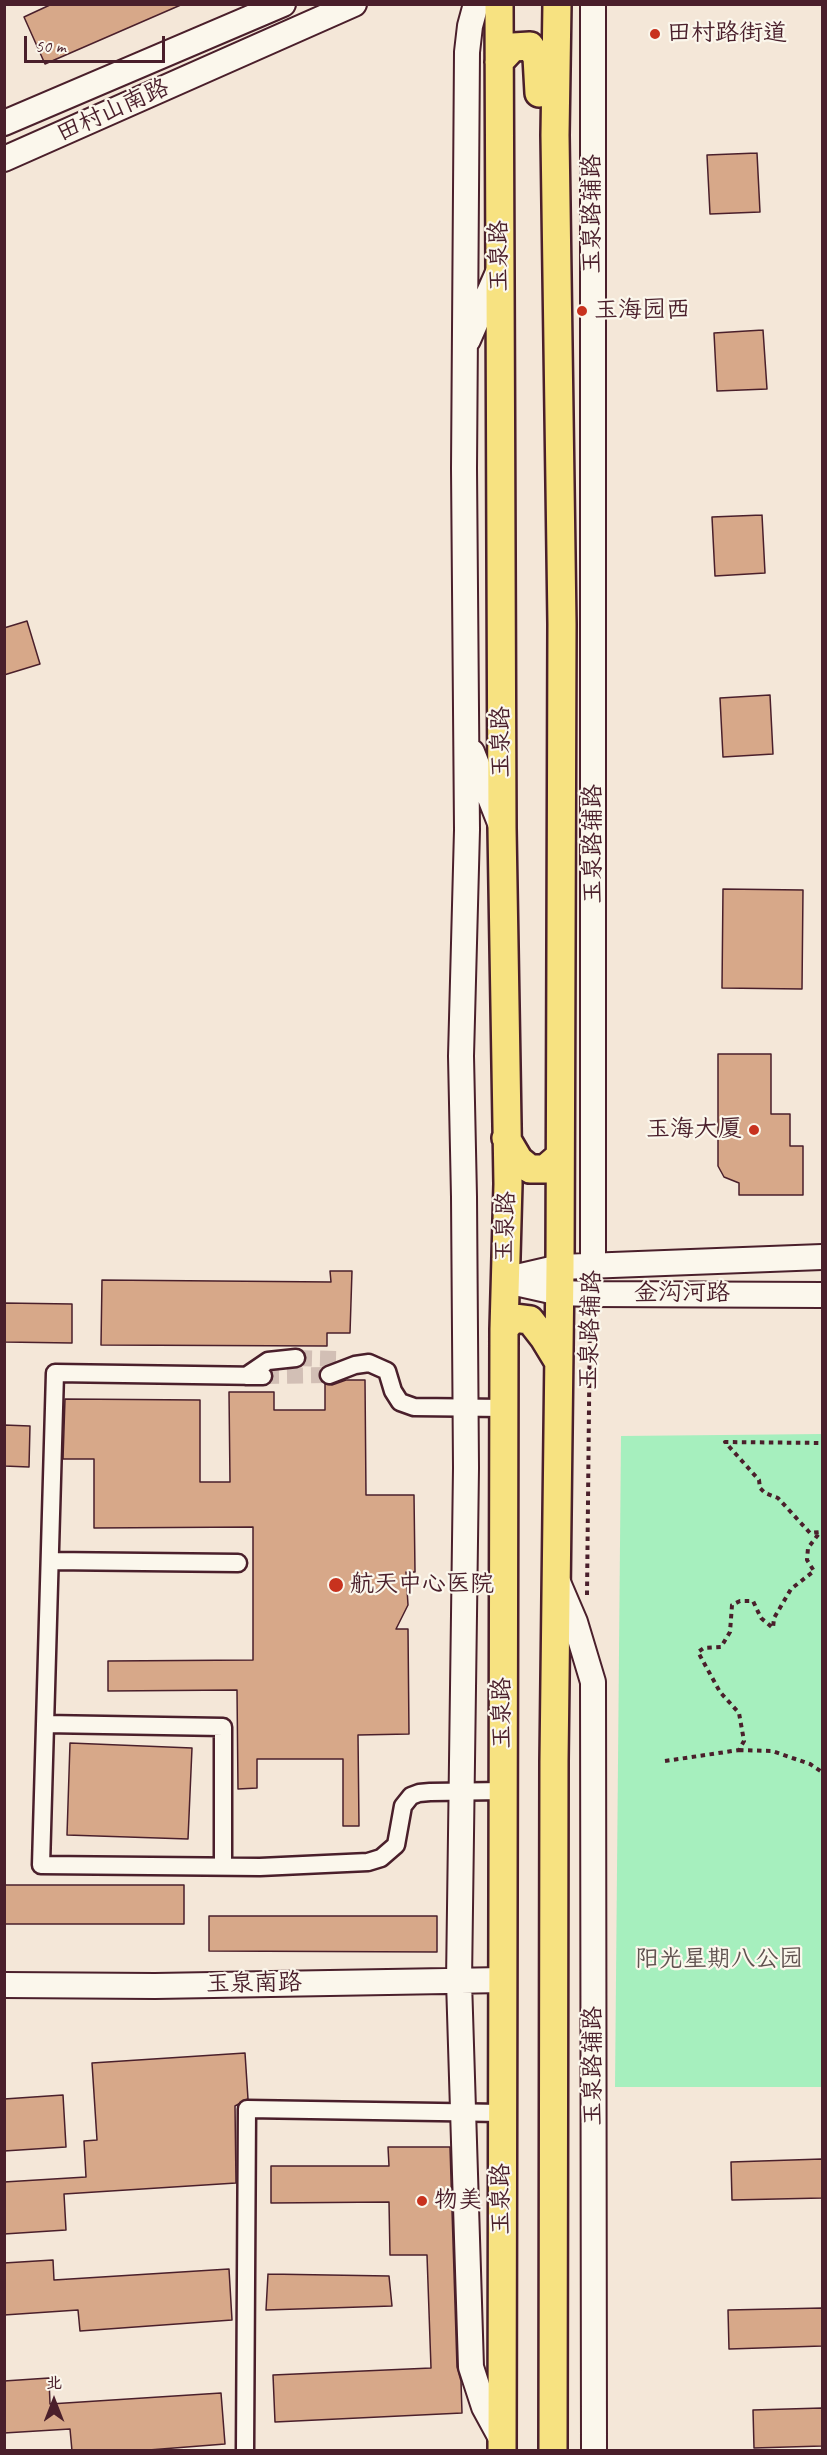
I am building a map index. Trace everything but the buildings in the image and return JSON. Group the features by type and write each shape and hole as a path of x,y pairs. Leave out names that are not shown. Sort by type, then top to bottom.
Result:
{"main road":[{"name":"玉泉路","path":"499,4 502,828 508,1184 504,1280 502,2445"},
{"path":"553,2451 562,624 556,200 557,4"},
{"path":"499,62 513,47 530,46 537,57 538,141 556,200"},
{"path":"506,1138 519,1160 530,1169 545,1169 560,1155"},
{"path":"504,1329 514,1317 530,1320 558,1362"}],"street":[{"name":"田村山南路","path":"4,123 245,12 283,4"},
{"name":"田村山南路","path":"4,159 354,4"},
{"path":"476,4 466,52 464,349 467,830 461,1056 465,1408 459,1981 461,2112 471,2367 484,2407 502,2445"},
{"name":"玉泉路辅路","path":"593,4 593,1267"},
{"path":"464,349 500,268"},
{"path":"562,624 594,524"},
{"path":"466,739 502,828"},
{"name":"金沟河路","path":"504,1280 560,1280 593,1267 822,1257"},
{"name":"金沟河路","path":"560,1280 591,1294 822,1295"},
{"path":"245,1376 268,1362 296,1358"},
{"path":"333,1367 369,1363 387,1371 393,1391 400,1402 414,1407 504,1408"},
{"path":"263,1376 55,1373 41,1865 223,1866 368,1862 381,1858 396,1845 403,1806 411,1796 419,1793 504,1791"},
{"path":"50,1561 238,1563"},
{"name":"玉泉路辅路","path":"556,1576 575,1622 593,1682 594,2451"},
{"path":"45,1724 223,1727 223,1866"},
{"name":"玉泉南路","path":"4,1985 98,1986 504,1980"},
{"path":"245,2451 247,2109 502,2113"}],"path":[{"name":"玉泉路辅路","path":"588,1606 588,1362 591,1294"},
{"path":"740,1750 744,1741 740,1713 720,1692 698,1652 704,1648 721,1647 730,1632 732,1605 740,1601 753,1601 761,1618 773,1628 774,1618 791,1589 814,1571 807,1560 808,1548 820,1532 810,1533 778,1498 765,1493 760,1488 759,1480 725,1442 822,1443"},
{"path":"665,1761 740,1750 772,1751 810,1764 822,1772"}],"green space":[{"name":"阳光星期八公园","path":"822,1434 822,2087 615,2087 621,1436"}],"tunnel":[{"path":"296,1358 336,1359"},
{"path":"263,1376 329,1375"}],"place":[{"name":"田村路街道","path":"655,34"},
{"name":"玉海园西","path":"582,311"},
{"name":"玉海大厦","path":"754,1130"},
{"name":"航天中心医院","path":"336,1585"},
{"name":"物美","path":"422,2201"}]}
